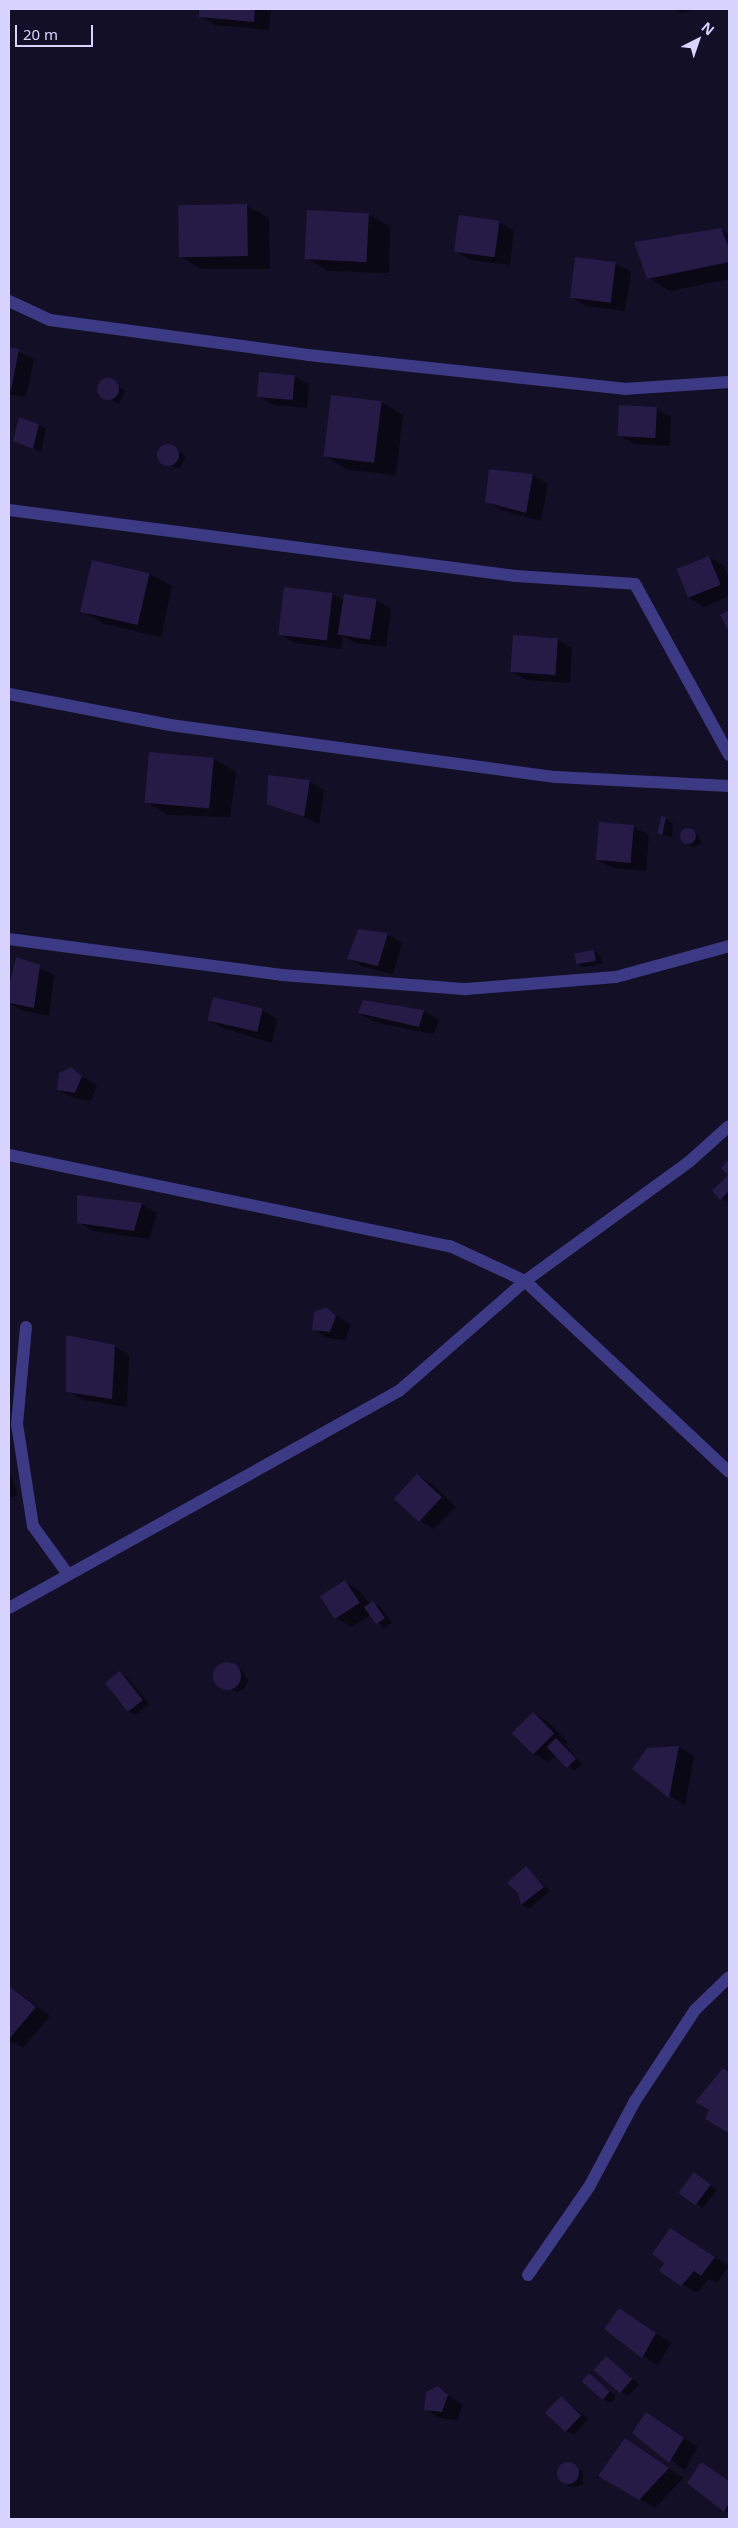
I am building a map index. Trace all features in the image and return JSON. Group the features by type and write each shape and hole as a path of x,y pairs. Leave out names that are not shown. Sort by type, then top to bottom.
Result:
{"street":[{"path":"9,301 50,320 318,356 624,389 729,382"},
{"path":"9,510 516,576 635,584 729,755"},
{"path":"9,694 170,725 556,777 729,786"},
{"path":"9,939 282,975 466,989 616,977 729,946"},
{"path":"9,1608 67,1573 399,1391 525,1281 690,1161 729,1126"},
{"path":"9,1155 450,1246 525,1281 729,1472"},
{"path":"26,1327 17,1424 33,1526 67,1573"},
{"path":"528,2275 588,2187 635,2101 695,2010 729,1977"}],"building":[{"path":"199,9 255,9 254,22 199,17"},
{"path":"247,204 248,256 179,257 178,205"},
{"path":"307,210 369,213 366,262 304,259"},
{"path":"459,215 500,221 494,257 454,252"},
{"path":"721,228 729,248 729,262 647,279 634,242"},
{"path":"575,257 616,262 611,303 570,298"},
{"path":"9,347 19,349 11,390 9,389"},
{"path":"259,372 295,375 293,400 257,397"},
{"path":"108,378 116,381 119,389 116,397 108,400 100,397 97,389 100,381"},
{"path":"331,395 382,401 374,463 323,457"},
{"path":"619,405 657,407 655,438 617,436"},
{"path":"19,417 39,424 33,449 13,441"},
{"path":"168,444 176,447 179,455 176,463 168,466 160,463 157,455 160,447"},
{"path":"489,469 533,474 526,513 485,502"},
{"path":"709,556 721,585 688,598 677,569"},
{"path":"92,560 149,573 138,625 80,612"},
{"path":"284,587 333,593 327,641 278,635"},
{"path":"344,594 377,599 370,640 338,634"},
{"path":"729,610 729,631 720,615"},
{"path":"513,635 558,638 555,675 510,672"},
{"path":"149,752 214,758 209,808 145,803"},
{"path":"268,775 310,780 304,817 267,804"},
{"path":"661,816 666,817 662,835 658,834"},
{"path":"599,822 634,825 631,863 596,860"},
{"path":"688,828 696,836 688,844 680,836"},
{"path":"358,929 388,933 378,966 347,959"},
{"path":"594,950 596,961 576,964 574,953"},
{"path":"16,957 40,965 34,1008 9,1003 9,985"},
{"path":"213,997 263,1008 257,1032 208,1020"},
{"path":"363,1000 424,1010 419,1027 358,1013"},
{"path":"71,1067 82,1076 75,1093 57,1090 59,1073"},
{"path":"729,1159 729,1191 720,1200 712,1191 728,1175 721,1168"},
{"path":"77,1195 142,1203 134,1231 77,1223"},
{"path":"326,1307 336,1316 330,1332 312,1330 314,1312"},
{"path":"66,1335 115,1345 112,1399 66,1392"},
{"path":"417,1474 442,1497 419,1522 394,1499"},
{"path":"345,1580 360,1603 335,1619 320,1596"},
{"path":"373,1601 385,1618 376,1625 364,1607"},
{"path":"227,1662 237,1666 241,1676 237,1686 227,1690 217,1686 213,1676 217,1666"},
{"path":"120,1671 143,1700 128,1712 105,1683"},
{"path":"533,1712 554,1733 533,1754 512,1733"},
{"path":"556,1738 576,1759 567,1768 547,1747"},
{"path":"679,1746 669,1798 632,1769 647,1748"},
{"path":"526,1866 544,1887 521,1905 518,1893 507,1883"},
{"path":"9,1986 36,2007 9,2039"},
{"path":"723,2068 729,2072 729,2133 705,2119 709,2110 695,2102"},
{"path":"694,2172 711,2185 695,2205 678,2193"},
{"path":"670,2228 715,2257 701,2276 694,2271 681,2286 659,2271 664,2263 652,2254"},
{"path":"619,2308 656,2333 642,2358 604,2329"},
{"path":"606,2356 632,2379 620,2393 594,2370"},
{"path":"589,2373 610,2392 602,2400 582,2381"},
{"path":"438,2386 448,2395 442,2412 424,2410 426,2392"},
{"path":"561,2396 581,2415 565,2432 545,2413"},
{"path":"646,2412 684,2438 669,2463 632,2433"},
{"path":"625,2438 669,2468 639,2500 598,2476"},
{"path":"568,2462 576,2465 579,2473 576,2481 568,2484 560,2481 557,2473 560,2465"},
{"path":"701,2462 729,2481 729,2503 724,2512 687,2483"}]}
